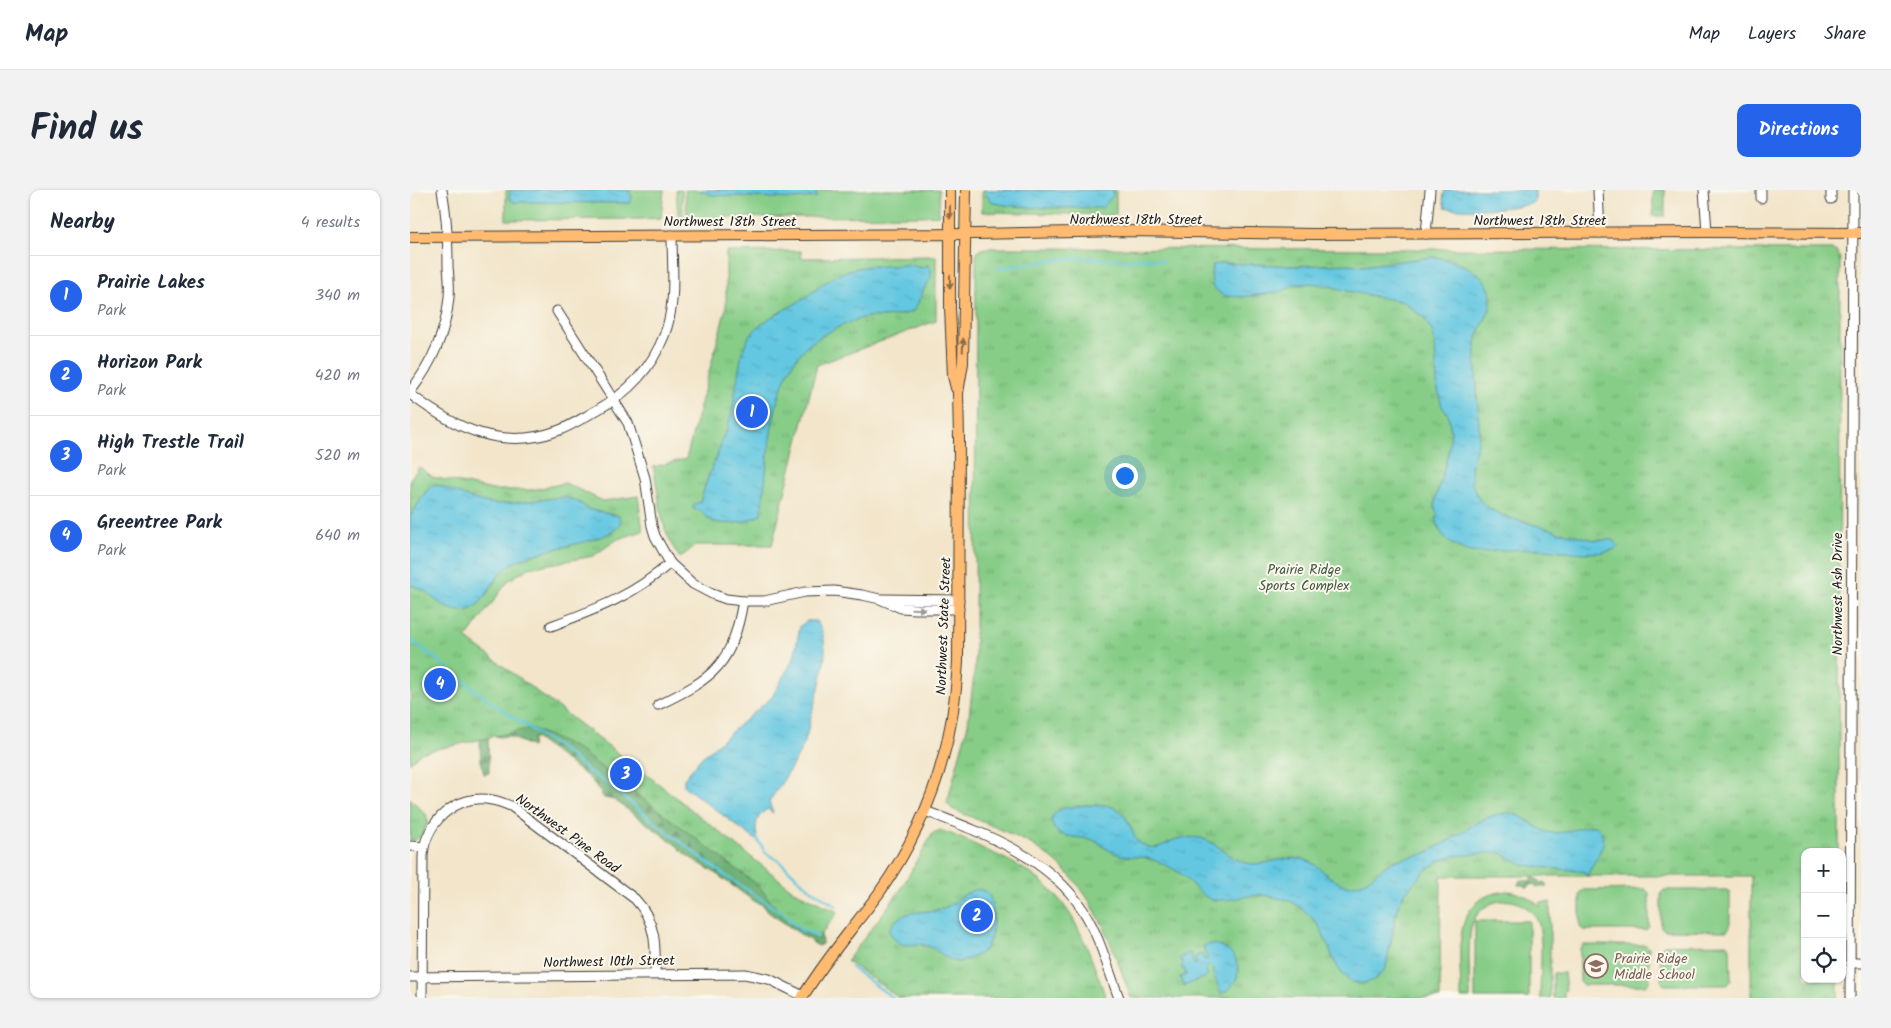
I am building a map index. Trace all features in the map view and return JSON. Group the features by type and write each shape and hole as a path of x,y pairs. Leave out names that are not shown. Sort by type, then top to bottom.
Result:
{"main road":[{"name":"Northwest State Street","path":"950,190 950,308 953,376 958,393"},
{"name":"Northwest State Street","path":"803,997 893,872 912,838 925,811 940,768 952,719 958,677 958,393 963,363 966,190"},
{"name":"Northwest 18th Street","path":"410,237 964,234 1127,231 1426,234 1856,233"}],"street":[{"path":"442,190 447,217 450,295 445,323 430,362 410,393 436,414 466,429 494,437 534,436 556,431 577,422 615,400 645,371 664,336 672,306 672,235"},
{"path":"1426,234 1430,190"},
{"path":"1598,190 1600,234"},
{"path":"1704,190 1707,232"},
{"name":"Northwest Ash Drive","path":"1850,998 1856,233 1852,190"},
{"path":"557,311 628,423 637,447 645,478 652,526 659,544 670,562 684,576 703,590 722,598 743,602 764,601 796,593 820,591 847,592 880,599 901,608 916,610 959,604"},
{"path":"551,626 594,610 630,593 670,562"},
{"path":"658,705 703,682 722,661 737,633 743,602"},
{"name":"Northwest Pine Road","path":"423,847 434,824 445,812 453,807 464,802 482,799 511,806 641,904 654,931 655,974"},
{"path":"925,811 1013,849 1033,860 1062,884 1073,896 1091,926 1119,998"},
{"path":"410,846 423,847 422,998"},
{"path":"1850,951 1861,951"},
{"path":"1850,963 1861,963"},
{"name":"Northwest 10th Street","path":"410,977 740,974 769,979 803,997"}],"green space":[{"path":"506,190 664,190 661,218 506,220"},
{"path":"676,190 682,190 683,218 679,218 678,215"},
{"path":"685,190 939,190 939,215 687,218"},
{"path":"982,190 1116,190 1116,215 982,212"},
{"path":"1653,190 1665,190 1665,216 1653,216"},
{"name":"Prairie Ridge Sports Complex","path":"985,248 1832,250 1837,252 1840,258 1839,848 1801,848 1801,983 1838,983 1838,998 1751,998 1751,876 1441,876 1440,998 1131,998 1105,930 1095,910 1068,873 1050,857 1029,843 952,809 947,803 968,724 975,666 976,255 979,250"},
{"path":"801,251 801,258 936,256 936,321 817,365 772,545 696,545 680,558 664,525 653,467 686,459 726,308 726,252"},
{"path":"419,467 433,477 493,490 532,490 565,483 603,501 638,496 643,531 618,539 593,556 529,568 509,580 466,638 664,788 794,891 838,912 817,940 788,923 759,886 576,748 531,728 420,753 410,763 410,479"},
{"path":"410,629 451,662 484,684 548,733 558,735 584,749 676,820 681,827 702,839 725,862 736,866 747,876 754,879 802,920 821,933 822,944 818,946 768,912 763,905 754,901 686,855 676,845 620,804 614,800 604,798 588,777 535,738 533,738 532,747 509,736 499,737 488,733 489,773 484,774 480,750 480,736 483,725 493,725 517,731 519,729 410,648"},
{"path":"410,798 426,814 428,822 422,834 416,840 410,840"},
{"path":"940,830 1013,863 1052,891 1066,908 1077,926 1106,998 899,998 847,961 899,892 933,833"},
{"path":"1533,876 1542,883 1545,882 1547,887 1536,887 1533,884 1527,888 1524,885 1518,885 1520,880 1530,881"},
{"path":"1645,889 1649,893 1649,927 1646,930 1583,930 1580,927 1580,893 1583,890"},
{"path":"1664,890 1727,890 1730,893 1730,927 1727,931 1664,930 1661,927 1661,893"},
{"path":"1508,891 1525,896 1540,907 1540,902 1550,902 1550,998 1540,998 1541,940 1538,921 1525,907 1515,902 1501,901 1488,905 1481,910 1473,921 1470,932 1470,998 1461,998 1460,947 1462,930 1467,916 1475,904 1489,895"},
{"path":"1475,921 1529,921 1529,998 1475,998"},
{"path":"1727,944 1730,948 1731,981 1727,985 1664,985 1661,981 1661,948 1664,945"},
{"path":"1583,945 1646,945 1649,948 1649,982 1646,985 1583,985 1580,982 1580,948"},
{"path":"1553,973 1564,973 1566,990 1564,991 1564,998 1553,998"}],"water":[{"path":"510,190 628,190 632,197 630,203 513,202 509,198"},
{"path":"701,190 813,190 817,197 794,199 713,195"},
{"path":"986,190 1113,190 1113,196 1102,208 1033,207 993,203 985,193"},
{"path":"1445,190 1535,190 1535,199 1533,203 1526,205 1489,209 1452,208 1445,207 1443,199"},
{"path":"1434,257 1453,261 1472,270 1487,284 1490,293 1490,308 1478,334 1476,345 1479,433 1471,474 1478,496 1490,509 1507,517 1559,533 1563,532 1595,540 1612,540 1619,546 1613,550 1594,553 1521,549 1477,553 1458,548 1445,538 1437,524 1436,518 1438,516 1435,510 1435,500 1448,454 1451,432 1448,414 1442,407 1437,386 1435,344 1432,331 1424,318 1404,302 1311,283 1294,285 1281,292 1242,297 1223,296 1212,286 1211,273 1213,265 1223,263 1299,266 1350,264 1361,266"},
{"path":"908,264 922,268 928,265 931,269 931,279 912,312 882,317 865,317 836,328 819,337 804,349 788,371 775,410 761,514 751,519 727,524 715,522 700,510 693,509 693,505 700,502 720,448 721,440 726,432 732,412 742,352 750,334 753,335 753,332 758,327 768,320 803,299 832,278 848,270"},
{"path":"435,484 475,500 495,504 563,497 577,501 588,509 619,516 620,523 612,532 604,536 527,557 516,562 502,572 484,598 472,609 465,611 451,609 410,584 410,517 426,491"},
{"path":"807,621 816,621 822,631 825,654 824,666 807,736 792,766 769,802 773,813 768,809 757,822 758,839 756,840 684,786 684,779 701,758 772,697 794,658 800,626"},
{"path":"1104,805 1117,809 1125,817 1136,840 1151,848 1159,847 1180,838 1200,838 1246,863 1260,864 1288,858 1309,861 1338,882 1351,885 1362,883 1394,861 1433,850 1477,823 1498,814 1508,813 1520,816 1541,830 1552,833 1586,826 1596,826 1603,833 1602,839 1604,841 1587,877 1585,872 1523,865 1499,852 1455,856 1439,861 1426,870 1404,894 1397,909 1386,967 1380,975 1372,980 1366,983 1355,983 1347,979 1340,971 1315,921 1291,901 1266,895 1228,900 1209,899 1181,874 1164,864 1147,858 1120,855 1110,851 1094,840 1064,835 1054,829 1052,816 1056,812 1063,808"},
{"path":"973,890 983,890 988,895 993,909 993,927 989,943 984,950 974,956 959,962 955,961 925,945 901,944 893,938 889,931 900,917 907,914 938,910"},
{"path":"1211,944 1221,946 1229,951 1237,965 1238,973 1235,981 1230,988 1221,994 1213,972 1214,969 1210,966 1205,968 1208,976 1184,986 1180,977 1186,975 1184,968 1182,969 1181,967 1183,965 1180,957 1190,953 1194,964 1197,963 1195,957 1202,954 1204,960 1207,959 1203,946"}],"waterway":[{"path":"998,268 1062,259 1128,260 1141,258 1163,261"},
{"path":"410,639 492,703 567,753 587,770 607,783 723,874 785,915 801,930 818,937"},
{"path":"757,839 766,853 779,861 809,888 836,906"},
{"path":"851,967 893,998"}],"place":[{"name":"Prairie Lakes","path":"752,412"},
{"name":"Greentree Park","path":"440,684"},
{"name":"High Trestle Trail","path":"626,774"},
{"name":"Horizon Park","path":"977,916"},
{"name":"Prairie Ridge Middle School","path":"1596,966"}]}
